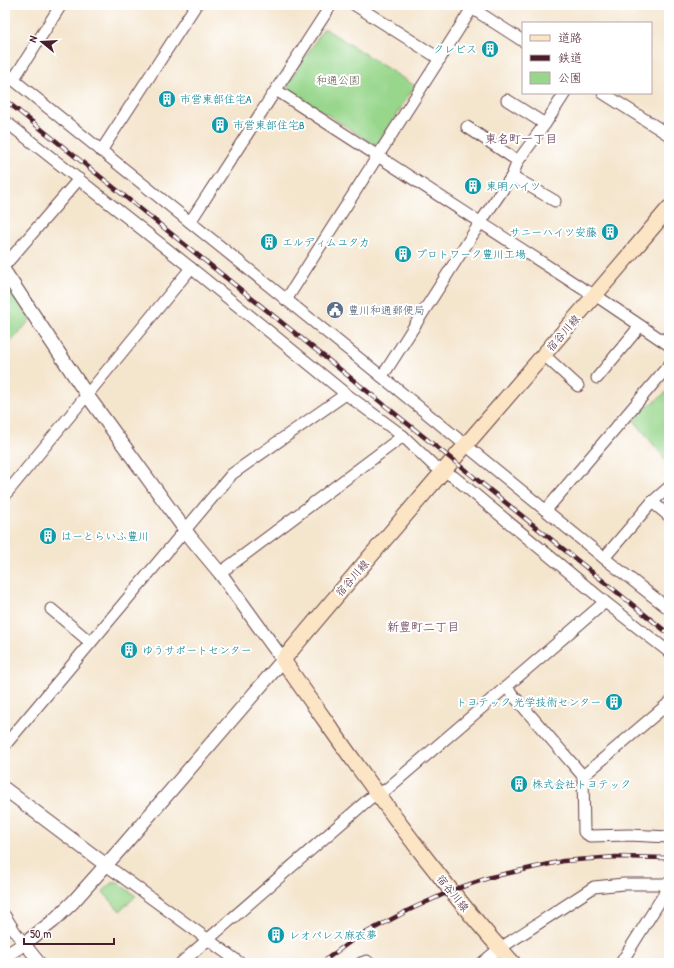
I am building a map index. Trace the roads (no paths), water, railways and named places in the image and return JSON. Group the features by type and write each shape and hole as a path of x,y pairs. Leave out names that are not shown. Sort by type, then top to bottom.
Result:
{"main road":[{"name":"宿谷川線","path":"512,963 448,887 377,794 283,660 669,208"}],"street":[{"path":"61,5 9,77 669,609"},
{"path":"101,151 196,5"},
{"path":"190,222 331,5"},
{"path":"355,5 440,59"},
{"path":"286,300 440,59 471,6 522,40"},
{"path":"276,90 480,223 584,289 596,295 669,345"},
{"path":"381,376 512,176 518,161 564,94"},
{"path":"605,94 669,135"},
{"path":"506,100 545,124"},
{"path":"5,121 191,268 346,394 403,436 433,465 454,478 605,602 669,652"},
{"path":"467,127 518,161"},
{"path":"512,176 555,202"},
{"path":"5,265 78,179"},
{"path":"5,495 191,268"},
{"path":"5,272 87,395 283,660 73,902 52,922 24,944 5,956"},
{"path":"597,378 640,326"},
{"path":"544,355 578,386"},
{"path":"546,510 669,365"},
{"path":"5,744 184,528 232,474 346,394"},
{"path":"220,573 403,436"},
{"path":"604,558 652,502 669,487"},
{"path":"652,502 669,516"},
{"path":"181,963 369,799 387,789 605,602"},
{"path":"51,609 90,642"},
{"path":"506,688 583,776 584,832 590,836 629,835 669,837"},
{"path":"583,776 669,703"},
{"path":"5,789 240,963"},
{"path":"482,963 499,949 594,888 624,884 669,884 621,963"},
{"path":"5,916 15,932 40,963"},
{"path":"361,963 367,961 369,963"}],"railway":[{"path":"5,100 669,634"},
{"path":"321,963 354,939 409,910 453,890 491,877 563,861 616,857 669,858"}],"place":[{"name":"クレビス","path":"490,49"},
{"name":"市営東部住宅A","path":"167,99"},
{"name":"市営東部住宅B","path":"220,125"},
{"name":"東明ハイツ","path":"473,186"},
{"name":"サニーハイツ安藤","path":"610,232"},
{"name":"エルディムユタカ","path":"269,242"},
{"name":"プロトワーク豊川工場","path":"403,254"},
{"name":"豊川和通郵便局","path":"335,310"},
{"name":"はーとらいふ豊川","path":"48,536"},
{"name":"ゆうサポートセンター","path":"129,650"},
{"name":"トヨテック 光学技術センター","path":"614,702"},
{"name":"株式会社トヨテック","path":"519,784"},
{"name":"レオパレス麻衣夢","path":"276,935"}],"district":[{"name":"東名町一丁目","path":"521,139"},
{"name":"新豊町二丁目","path":"423,627"}],"park label":[{"name":"和通公園","path":"338,80"}]}
